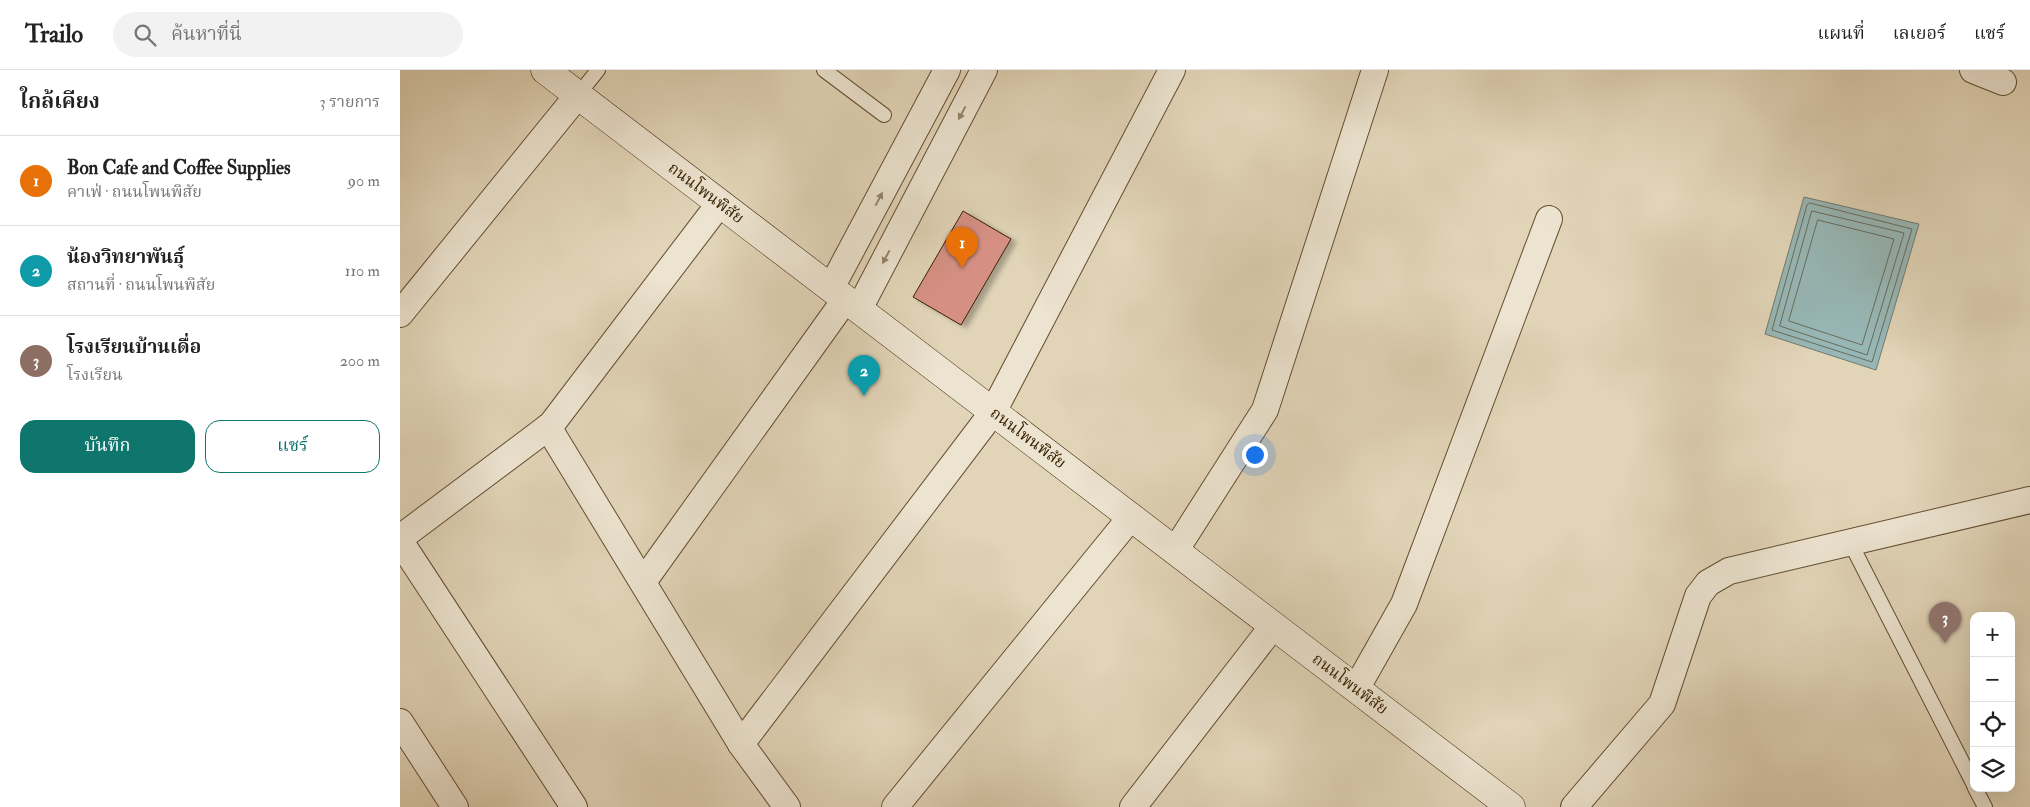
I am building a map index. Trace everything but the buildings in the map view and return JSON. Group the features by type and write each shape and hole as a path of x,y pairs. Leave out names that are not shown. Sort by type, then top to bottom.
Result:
{"street":[{"name":"ถนนโพนพิสัย","path":"545,70 1510,807"},
{"path":"845,299 906,148 947,70"},
{"path":"643,582 845,299 935,164 984,70"},
{"path":"741,744 993,412 1172,70"},
{"path":"1175,551 1265,410 1375,70"},
{"path":"1973,70 2003,82"},
{"path":"400,314 578,95"},
{"path":"906,148 935,164"},
{"path":"574,807 400,539 548,427 720,203"},
{"path":"1356,689 1404,604 1549,219"},
{"path":"548,427 741,744 788,807"},
{"path":"1574,807 1662,704 1698,596 1708,583 1730,570 2030,500"},
{"path":"895,807 1131,518"},
{"path":"1133,807 1273,626"},
{"path":"400,722 455,807"}],"lane":[{"path":"578,95 598,70"},
{"path":"824,70 884,115"},
{"path":"1850,542 1970,779"},
{"path":"1977,792 1985,807"}],"water":[{"path":"1804,197 1919,224 1876,370 1765,334"}],"place":[{"name":"Bon Cafe and Coffee Supplies","path":"962,268"},
{"name":"น้องวิทยาพันธุ์","path":"864,396"},
{"name":"โรงเรียนบ้านเดื่อ","path":"1945,643"}]}
